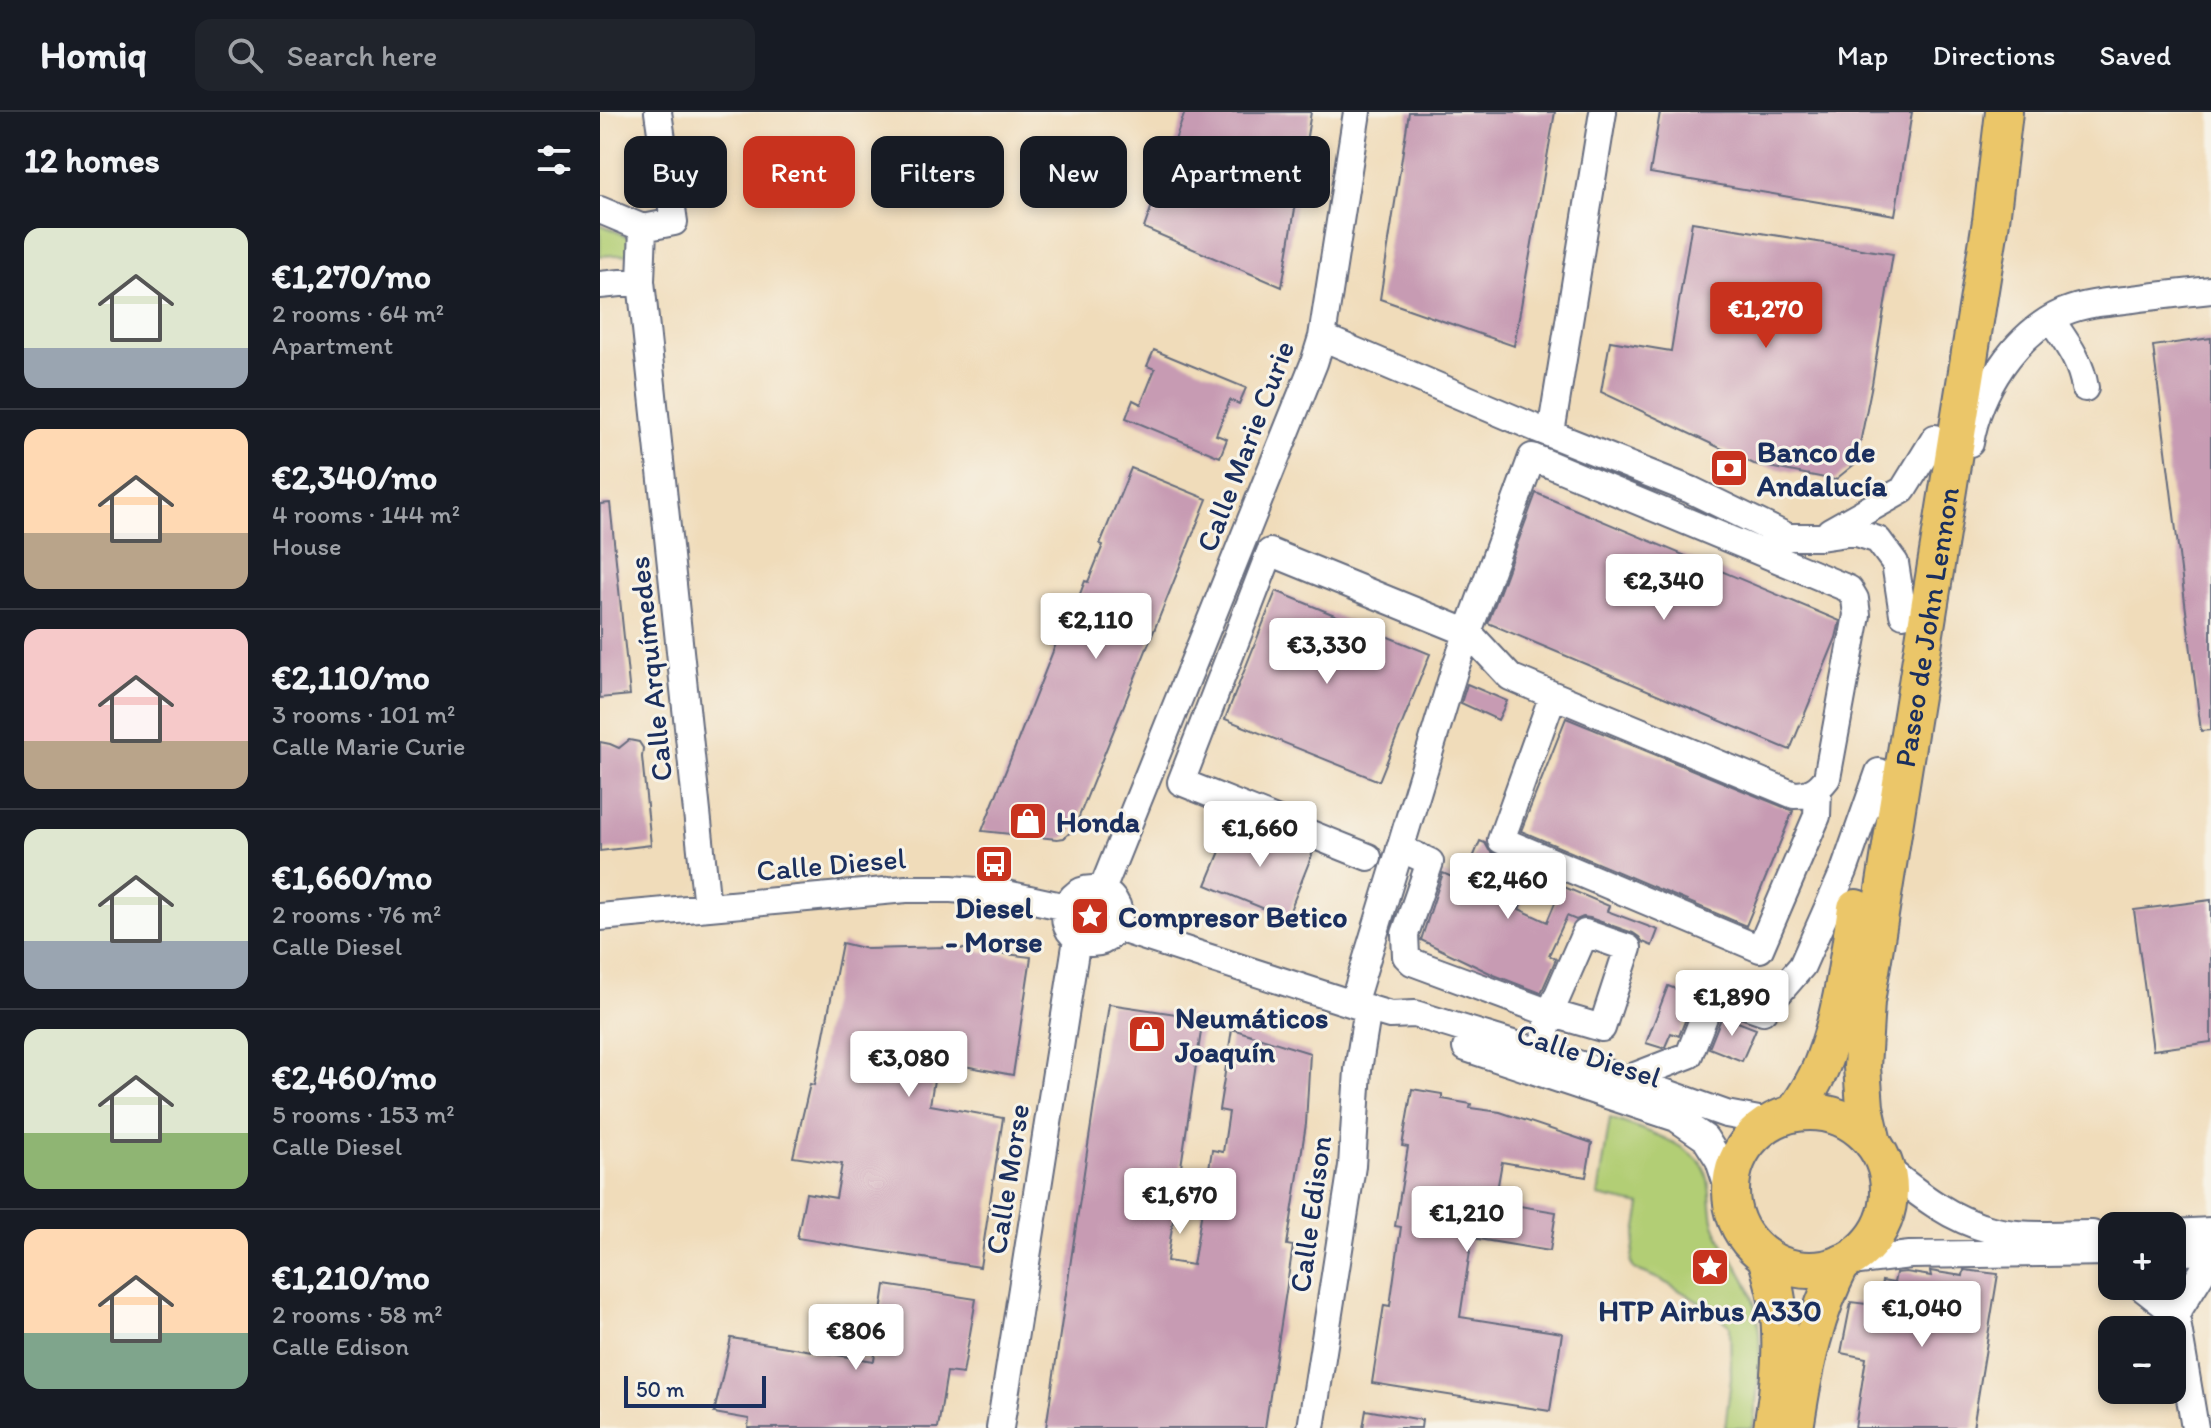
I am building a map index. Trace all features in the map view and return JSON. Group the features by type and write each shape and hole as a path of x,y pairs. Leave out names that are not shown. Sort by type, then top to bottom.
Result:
{"highway":[{"name":"Paseo de John Lennon","path":"1879,1155 1865,1107 1862,1067 1866,1002 1908,736 1979,218 1981,112"},
{"name":"Paseo de John Lennon","path":"1782,1118 1808,1093 1824,1059 1837,1013 1935,438 1979,218 2004,112"},
{"path":"1814,1112 1834,1115 1856,1126 1879,1155 1888,1198 1883,1221 1860,1252 1842,1263 1818,1270 1782,1265 1753,1246 1742,1231 1731,1197 1731,1180 1736,1162 1755,1133 1782,1118 1814,1112"},
{"path":"1766,1257 1777,1300 1780,1337 1772,1428"},
{"path":"1795,1428 1811,1340 1826,1294 1842,1263"}],"street":[{"path":"600,210 643,228 674,222 658,112"},
{"name":"Calle Marie Curie","path":"1102,890 1314,363 1322,337 1357,112"},
{"path":"1551,433 1603,112"},
{"name":"Calle Arquímedes","path":"643,228 641,281 707,907"},
{"path":"600,285 641,281"},
{"path":"1908,736 1937,639 1971,438 1979,410 2005,362 2026,339 2063,312 2087,304 2211,290"},
{"path":"2051,320 2077,359 2085,388"},
{"path":"1322,337 1691,490 1788,537 1820,537 1854,532 1878,540 1895,563 1903,614"},
{"path":"1820,537 1903,490 1935,438"},
{"name":"Calle Edison","path":"1311,1428 1352,1166 1358,1070 1400,848 1455,668 1532,457 1849,589 1855,599 1857,615 1827,778 1818,789"},
{"path":"1368,857 1181,782 1270,552 1469,633 1510,677 1794,795 1806,795 1818,789 1817,816 1760,949 1501,840 1553,695"},
{"path":"1627,1079 1689,1055 1713,994 1763,1011 1802,966 1844,871 1879,772"},
{"path":"1400,848 1430,862 1405,934 1406,956 1412,962 1550,1013 1542,1053"},
{"path":"1091,888 1102,890 1119,910 1117,928 1104,941 1085,943 1077,939 1066,925 1066,907 1071,897 1080,891 1091,888"},
{"name":"Calle Diesel","path":"600,917 921,889 1002,893 1066,907"},
{"name":"Calle Diesel","path":"1117,928 1370,1009 1412,1030 1676,1118 1705,1138 1719,1160 1731,1197"},
{"name":"Calle Morse","path":"1000,1428 1077,939"},
{"name":"Calle Diesel","path":"1370,1009 1415,1014 1627,1079 1726,1114 1782,1118"},
{"path":"1879,1155 1921,1196 1993,1230 2037,1234 2098,1248"},
{"path":"2186,1232 2211,1231"},
{"path":"1842,1263 1910,1255 2098,1250"},
{"path":"2186,1252 2211,1250"},
{"path":"2176,1314 2211,1258"},
{"path":"2158,1300 2176,1314"},
{"path":"2174,1300 2195,1428"}],"green space":[{"path":"600,224 635,240 635,254 600,256"},
{"path":"1610,1118 1668,1140 1689,1152 1703,1166 1709,1182 1714,1224 1747,1283 1757,1317 1760,1354 1753,1428 1725,1428 1731,1378 1730,1325 1684,1293 1634,1269 1631,1263 1641,1205 1598,1196"}],"building":[{"path":"1185,112 1311,112 1307,136 1177,136"},
{"path":"1409,112 1555,112 1514,346 1380,299"},
{"path":"1660,112 1912,112 1895,215 1650,173"},
{"path":"1151,208 1295,208 1282,287 1144,228"},
{"path":"1692,222 1893,254 1856,463 1835,480 1754,464 1601,392 1610,341 1671,351"},
{"path":"2211,338 2211,730 2201,731 2153,346"},
{"path":"1154,350 1246,388 1239,404 1230,400 1216,435 1227,439 1220,457 1126,418 1133,400 1141,404 1155,369 1147,366"},
{"path":"1131,468 1207,499 1074,829 1064,838 1057,839 982,831 1061,631 1065,633 1085,581 1088,582"},
{"path":"1536,493 1840,621 1836,638 1790,750 1488,623"},
{"path":"610,503 630,695 600,698 600,504"},
{"path":"1276,591 1430,654 1379,781 1225,719"},
{"path":"1467,684 1507,701 1498,720 1461,703"},
{"path":"1566,718 1793,811 1746,926 1521,831"},
{"path":"629,740 639,742 643,748 651,845 600,851 600,742 619,748"},
{"path":"1233,820 1313,852 1287,918 1206,885"},
{"path":"1480,841 1495,855 1535,872 1519,909 1547,922 1562,886 1609,906 1607,911 1658,930 1652,946 1633,933 1590,918 1576,920 1567,916 1549,955 1556,959 1541,993 1494,975 1421,940 1443,873 1463,882"},
{"path":"2211,900 2211,1042 2153,1050 2134,910"},
{"path":"842,943 867,949 947,947 1031,957 1013,1075 937,1061 930,1105 1003,1118 980,1267 797,1238 806,1193 836,1198 842,1164 793,1157 810,1084 814,1085"},
{"path":"1668,986 1686,993 1683,1001 1692,1004 1679,1036 1671,1033 1662,1048 1646,1043"},
{"path":"1109,1004 1203,1018 1167,1261 1193,1265 1212,1150 1223,1152 1229,1112 1219,1110 1232,1029 1310,1053 1306,1124 1287,1245 1293,1246 1265,1428 1046,1428"},
{"path":"1722,1016 1756,1029 1742,1061 1709,1048"},
{"path":"1412,1089 1442,1094 1442,1099 1471,1104 1470,1108 1500,1112 1592,1143 1586,1177 1502,1162 1495,1202 1556,1212 1550,1251 1472,1238 1460,1317 1562,1333 1550,1411 1372,1383 1384,1305 1390,1306 1401,1227 1395,1226 1408,1147 1402,1146"},
{"path":"1964,1270 1998,1274 1973,1428 1855,1428 1866,1358 1841,1353 1851,1302 1866,1304 1869,1291 1880,1293 1882,1281 1894,1283 1896,1273 1931,1276 1930,1271 1963,1276"},
{"path":"885,1285 976,1299 963,1374 947,1372 938,1428 748,1428 749,1419 714,1413 731,1338 874,1361"},
{"path":"1366,1410 1422,1420 1421,1428 1363,1428"}],"place":[{"name":"Banco de Andalucía","path":"1729,468"},
{"name":"Honda","path":"1028,821"},
{"name":"Diesel - Morse","path":"994,864"},
{"name":"Compresor Betico","path":"1090,916"},
{"name":"Neumáticos Joaquín","path":"1147,1034"},
{"name":"HTP Airbus A330","path":"1710,1267"}]}
